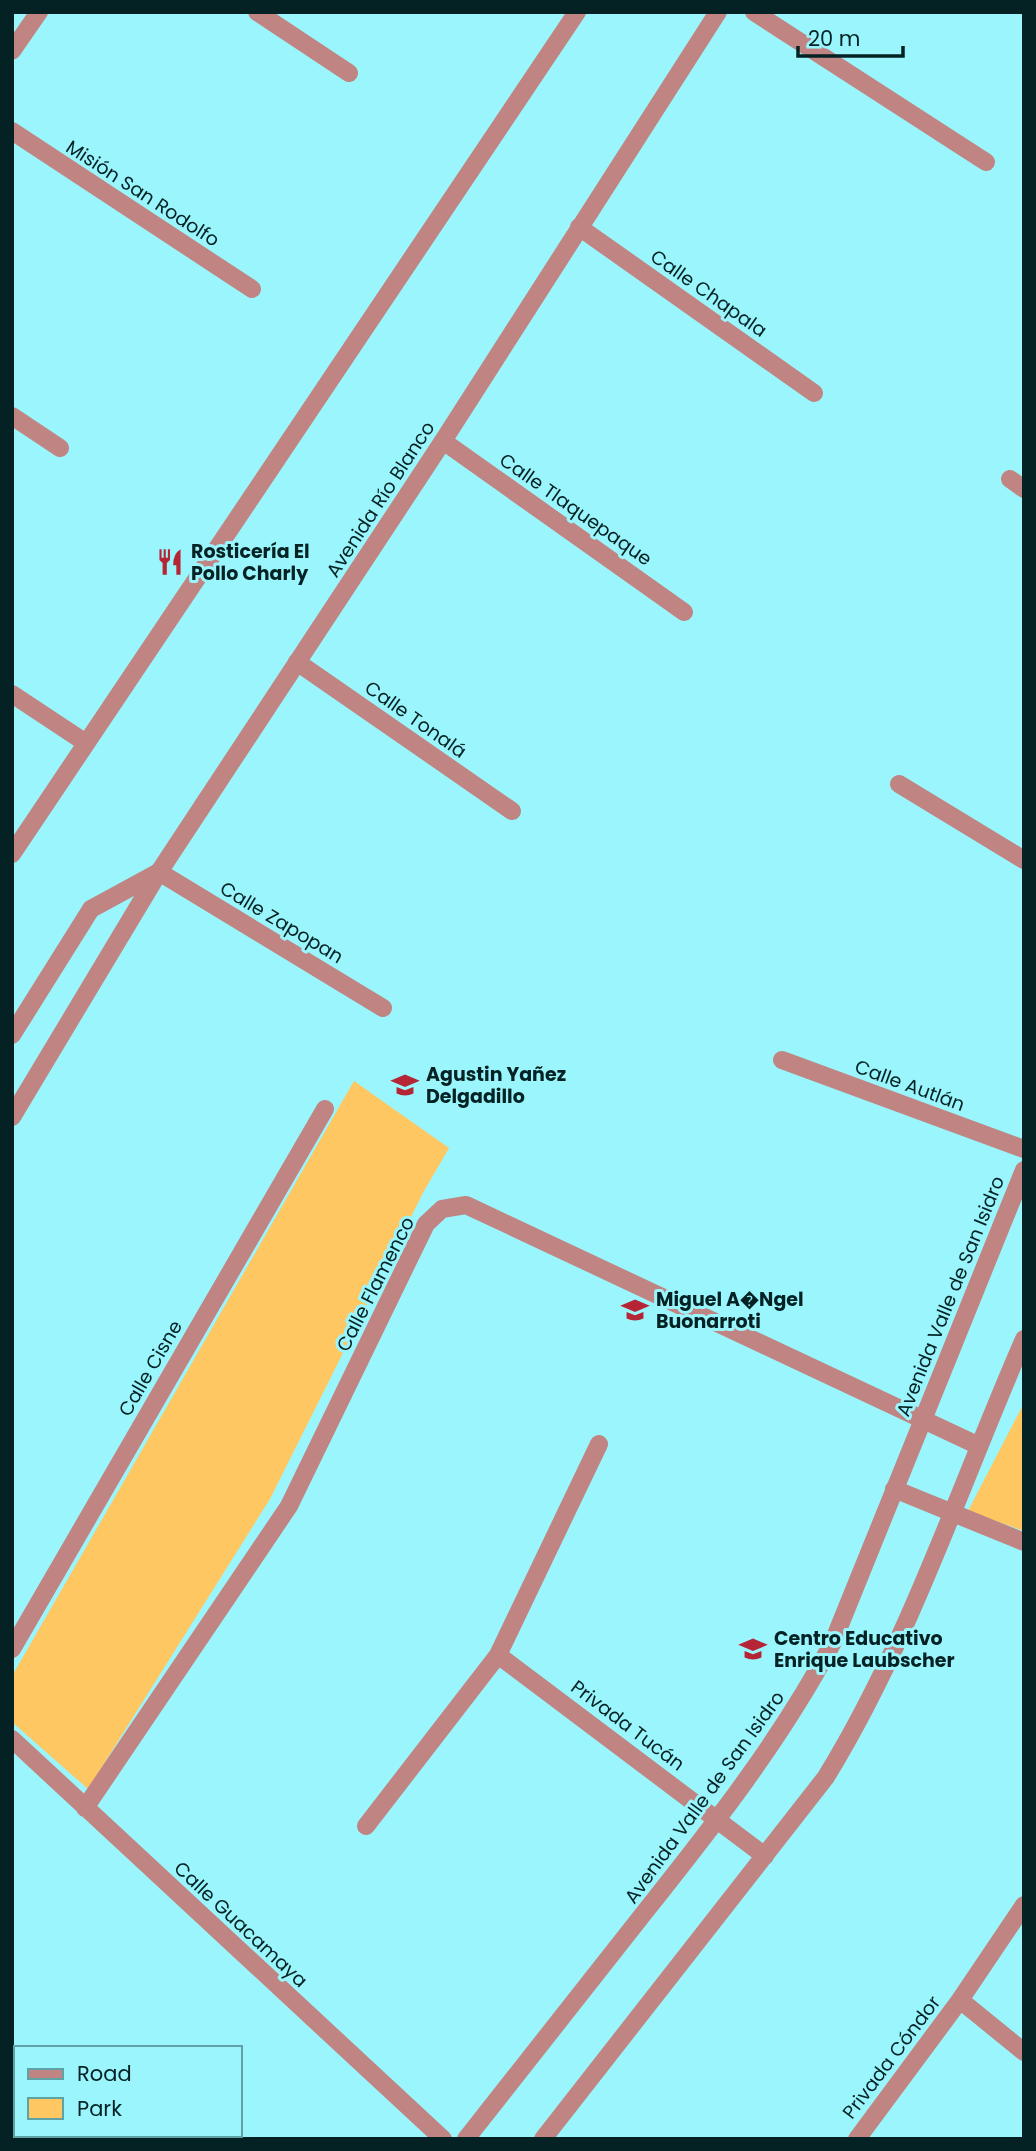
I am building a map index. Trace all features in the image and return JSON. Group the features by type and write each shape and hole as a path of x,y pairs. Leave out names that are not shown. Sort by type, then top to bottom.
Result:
{"street":[{"path":"12,51 39,12"},
{"path":"257,12 349,73"},
{"path":"12,853 577,12"},
{"name":"Avenida Río Blanco","path":"12,1117 159,872 443,441 718,12"},
{"path":"754,12 986,162"},
{"name":"Misión San Rodolfo","path":"12,131 251,289"},
{"name":"Calle Chapala","path":"579,227 814,393"},
{"path":"12,416 60,448"},
{"name":"Calle Tlaquepaque","path":"443,441 684,612"},
{"name":"Calle Tonalá","path":"297,662 512,811"},
{"path":"12,694 86,743"},
{"path":"899,785 1024,860"},
{"path":"12,1035 91,909 159,872"},
{"name":"Calle Zapopan","path":"159,872 383,1008"},
{"name":"Calle Autlán","path":"782,1060 1024,1149"},
{"name":"Calle Cisne","path":"12,1649 325,1109"},
{"name":"Avenida Valle de San Isidro","path":"466,2139 719,1819 776,1741 810,1685 833,1642 1024,1170"},
{"name":"Calle Flamenco","path":"85,1808 289,1506 426,1224 442,1209 466,1205 977,1445"},
{"path":"543,2139 826,1777 858,1724 953,1514 977,1445 1024,1339"},
{"path":"366,1826 498,1655 599,1444"},
{"path":"894,1489 1024,1542"},
{"name":"Privada Tucán","path":"498,1655 765,1856"},
{"name":"Calle Guacamaya","path":"12,1739 443,2139"},
{"name":"Privada Cóndor","path":"857,2139 960,2000 1024,1905"},
{"name":"Privada Cóndor","path":"960,2000 1024,2052"}],"green space":[{"path":"354,1081 449,1148 424,1191 270,1499 88,1789 12,1722 12,1676"},
{"path":"1024,1403 1024,1531 968,1511"}],"place":[{"name":"Rosticería El Pollo Charly","path":"170,562"},
{"name":"Agustin Yañez Delgadillo","path":"405,1085"},
{"name":"Miguel A�Ngel Buonarroti","path":"635,1310"},
{"name":"Centro Educativo Enrique Laubscher","path":"753,1649"}]}
